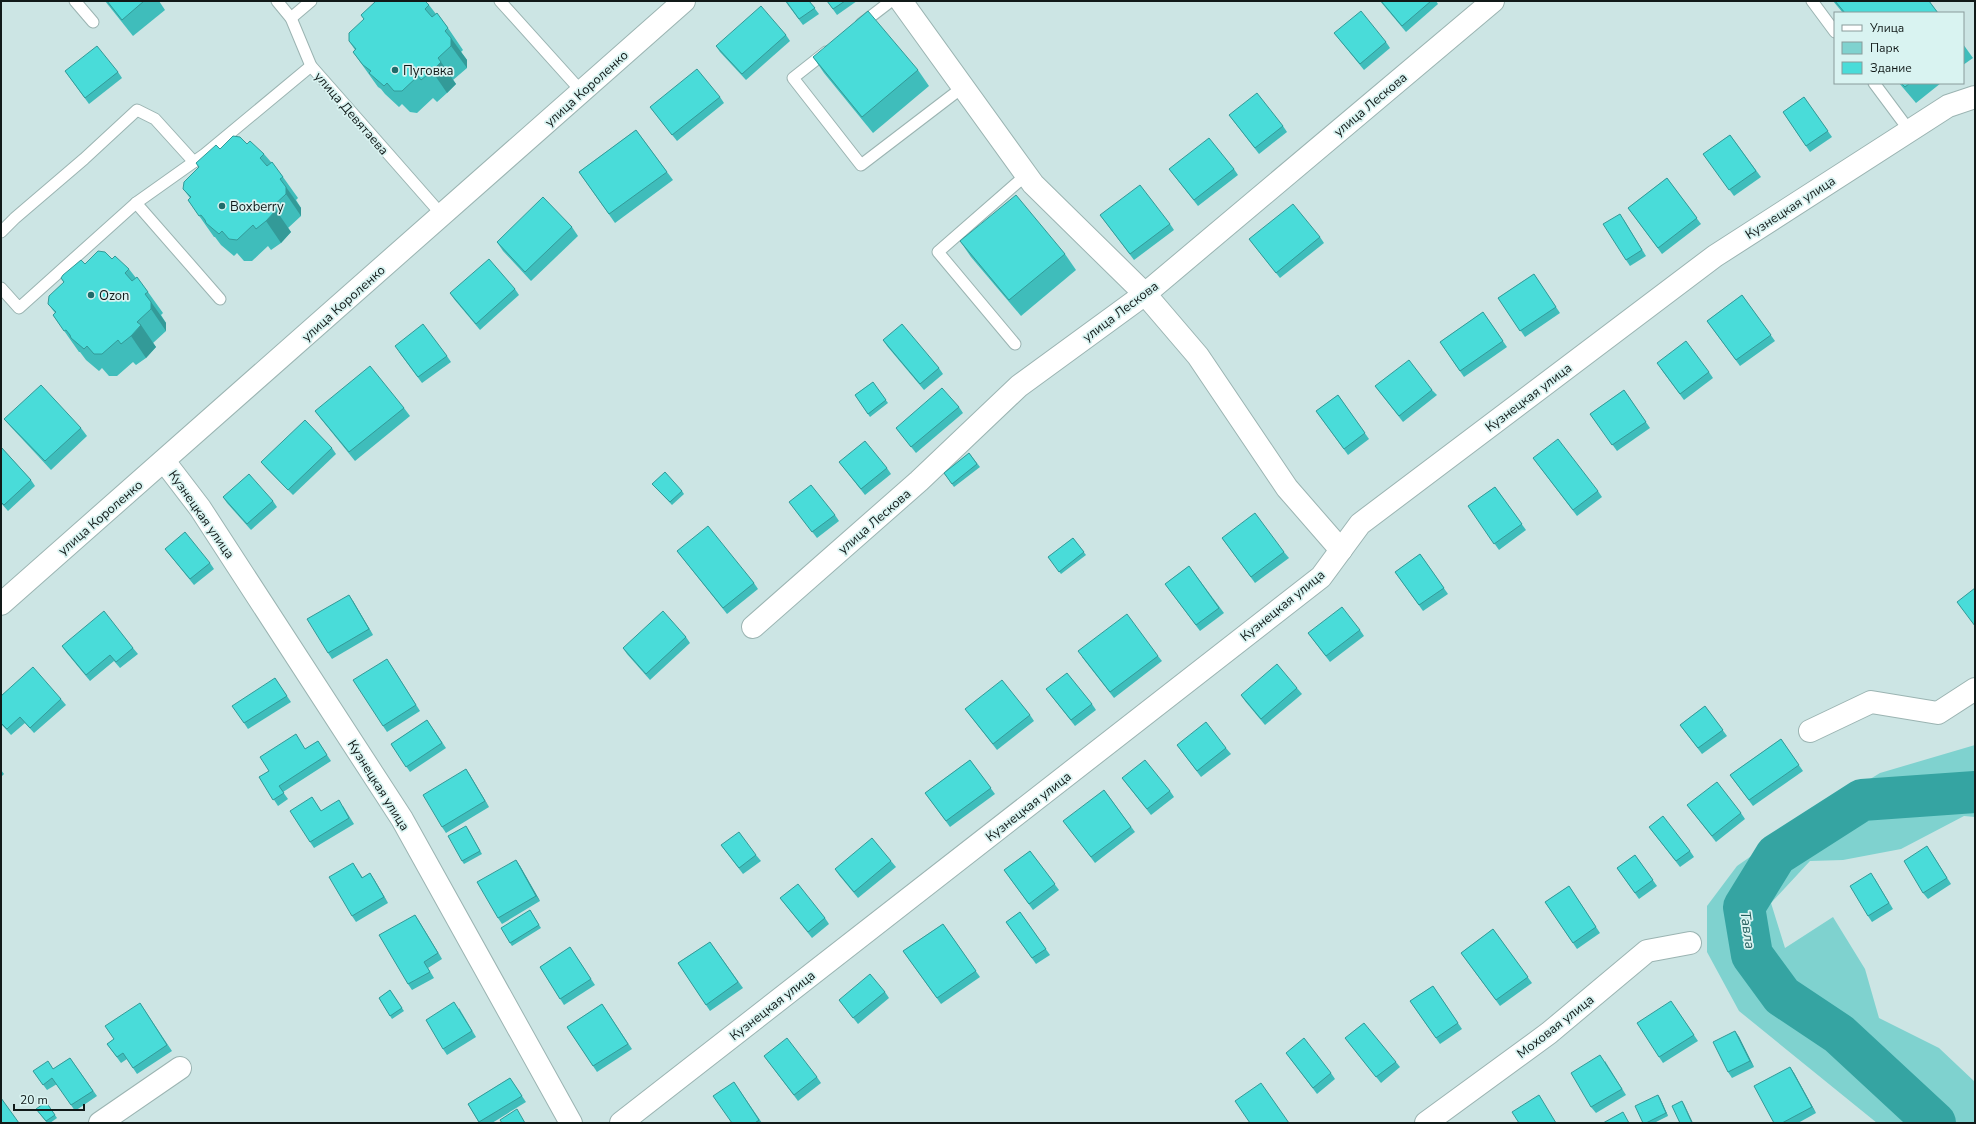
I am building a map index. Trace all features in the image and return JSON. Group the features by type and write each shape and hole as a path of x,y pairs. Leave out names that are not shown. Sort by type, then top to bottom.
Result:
{"street":[{"name":"улица Короленко","path":"1,604 684,1"},
{"path":"901,1 1033,184 1145,294 1198,356 1287,488 1341,550"},
{"name":"улица Лескова","path":"753,627 919,481 1020,386 1145,294 1493,1"},
{"name":"Кузнецкая улица","path":"621,1123 1321,576 1360,524 1709,260 1948,106 1975,98"},
{"name":"Кузнецкая улица","path":"164,461 200,508 402,819 571,1123"},
{"path":"1810,731 1871,702 1938,713 1975,689"},
{"name":"Моховая улица","path":"1426,1123 1549,1033 1647,951 1690,943"},
{"path":"100,1123 180,1068"}],"lane":[{"path":"75,1 93,22"},
{"name":"улица Девятаева","path":"277,1 291,18 311,66 442,215"},
{"path":"291,18 311,1"},
{"path":"500,1 582,92"},
{"path":"854,30 891,1"},
{"path":"1812,1 1834,31"},
{"path":"836,44 793,78 862,165 963,87"},
{"path":"1,288 19,308 136,203 194,162 311,66"},
{"path":"1875,84 1909,130"},
{"path":"1,232 137,110 155,119 194,162"},
{"path":"1015,344 938,252 1026,175"},
{"path":"136,203 220,299"}],"green space":[{"path":"1975,745 1975,817 1964,816 1901,849 1843,860 1810,861 1771,903 1785,948 1833,917 1865,969 1879,1018 1939,1048 1975,1082 1975,1123 1877,1123 1739,1011 1707,952 1707,906 1737,866 1800,822 1880,773"}],"building":[{"path":"107,1 144,1 122,20"},
{"path":"376,1 425,1 429,5 425,9 432,17 437,13 448,28 445,31 451,38 451,46 438,58 441,62 421,80 418,76 402,91 394,91 387,83 384,86 369,73 371,71 363,65 353,52 356,49 349,41 349,33 364,19 361,15"},
{"path":"786,1 809,1 815,8 799,19"},
{"path":"827,1 845,1 833,9"},
{"path":"1381,1 1431,1 1402,26"},
{"path":"1835,1 1929,1 1937,12 1844,12"},
{"path":"761,6 786,35 742,74 716,46"},
{"path":"868,11 918,70 862,117 813,57"},
{"path":"1361,11 1386,42 1360,64 1334,33"},
{"path":"97,46 118,72 85,98 65,71"},
{"path":"697,69 720,97 672,135 650,107"},
{"path":"1902,84 1909,84 1905,87"},
{"path":"1257,93 1283,126 1255,148 1229,115"},
{"path":"1804,97 1828,131 1806,146 1783,112"},
{"path":"636,130 667,172 609,214 579,172"},
{"path":"1730,135 1756,171 1729,190 1703,154"},
{"path":"233,136 240,137 247,144 250,141 264,154 260,158 267,166 272,162 283,177 280,179 286,187 286,194 272,207 276,210 266,221 256,229 253,225 237,240 229,239 222,231 219,234 206,223 188,200 191,197 183,189 184,182 199,167 196,163 216,145 220,149"},
{"path":"1209,138 1234,169 1194,200 1169,169"},
{"path":"1667,178 1697,218 1658,248 1628,208"},
{"path":"1140,185 1170,224 1130,254 1100,215"},
{"path":"1016,195 1065,254 1009,300 960,241"},
{"path":"543,197 572,227 525,272 497,242"},
{"path":"1293,204 1320,237 1276,273 1249,239"},
{"path":"1620,214 1642,250 1626,260 1603,224"},
{"path":"98,251 105,252 112,259 115,256 129,269 125,273 132,281 137,277 148,292 145,294 151,302 151,309 137,322 141,325 121,344 118,340 102,354 94,354 87,346 84,349 71,338 66,330 64,331 53,315 56,312 48,304 49,296 64,282 61,278 63,275 81,260 85,264"},
{"path":"489,259 515,289 476,324 450,293"},
{"path":"1534,274 1556,307 1520,331 1498,298"},
{"path":"1742,295 1771,335 1736,360 1707,321"},
{"path":"1483,312 1503,341 1460,371 1440,342"},
{"path":"423,324 447,356 418,377 395,346"},
{"path":"902,324 939,368 920,384 883,340"},
{"path":"1686,341 1709,372 1680,394 1657,363"},
{"path":"1409,360 1432,390 1399,416 1375,386"},
{"path":"370,366 404,408 349,452 315,411"},
{"path":"873,382 886,400 868,414 855,395"},
{"path":"41,385 81,428 45,461 4,419"},
{"path":"942,388 959,407 911,447 896,428"},
{"path":"1624,390 1646,422 1612,445 1590,414"},
{"path":"1338,395 1365,433 1344,449 1316,411"},
{"path":"305,420 332,448 288,490 261,462"},
{"path":"1558,439 1598,491 1573,510 1533,458"},
{"path":"865,441 887,468 861,489 839,462"},
{"path":"1,447 31,480 4,505 1,502"},
{"path":"969,453 977,464 952,484 944,473"},
{"path":"665,472 682,491 670,502 652,484"},
{"path":"249,474 273,501 247,524 223,497"},
{"path":"811,485 835,515 812,532 789,502"},
{"path":"1495,487 1522,524 1494,544 1468,506"},
{"path":"1255,513 1284,552 1251,577 1222,538"},
{"path":"708,526 754,583 723,608 677,551"},
{"path":"185,532 210,563 190,579 165,549"},
{"path":"1073,538 1084,552 1059,572 1048,557"},
{"path":"1420,554 1444,588 1419,605 1395,572"},
{"path":"1189,566 1219,608 1196,625 1165,584"},
{"path":"1975,588 1975,626 1957,602"},
{"path":"349,595 369,629 328,653 307,619"},
{"path":"1342,607 1360,630 1326,656 1308,633"},
{"path":"104,611 133,648 116,662 110,655 86,675 62,646"},
{"path":"663,611 686,637 646,674 623,648"},
{"path":"1127,614 1158,656 1110,692 1078,651"},
{"path":"387,659 416,705 383,726 353,680"},
{"path":"1277,664 1297,688 1261,719 1241,695"},
{"path":"33,667 61,699 30,728 20,717 7,729 1,723 1,696"},
{"path":"1067,673 1092,704 1071,720 1046,689"},
{"path":"275,678 287,696 244,723 232,706"},
{"path":"1002,680 1030,715 993,744 965,709"},
{"path":"1705,706 1723,730 1698,748 1680,725"},
{"path":"427,720 442,743 406,767 391,744"},
{"path":"1206,722 1226,748 1197,771 1177,745"},
{"path":"296,734 305,749 318,741 327,755 279,786 284,793 273,800 259,777 269,771 260,757"},
{"path":"1781,739 1799,765 1749,800 1730,775"},
{"path":"970,760 991,788 946,821 925,793"},
{"path":"1145,760 1170,791 1147,809 1122,778"},
{"path":"466,769 485,801 442,827 423,795"},
{"path":"1717,782 1741,813 1712,836 1687,805"},
{"path":"1104,790 1131,827 1091,857 1063,821"},
{"path":"312,797 321,811 339,800 349,818 310,842 290,811"},
{"path":"1663,816 1690,851 1676,861 1649,827"},
{"path":"466,826 480,851 462,861 448,836"},
{"path":"739,832 756,855 739,868 721,845"},
{"path":"872,838 891,861 854,892 835,869"},
{"path":"1927,846 1947,878 1923,893 1904,861"},
{"path":"1030,851 1055,884 1029,904 1004,870"},
{"path":"1635,855 1653,880 1635,893 1617,868"},
{"path":"516,860 536,896 498,918 477,882"},
{"path":"353,863 362,878 370,873 384,897 352,916 329,877"},
{"path":"1871,873 1889,903 1868,916 1850,886"},
{"path":"798,884 825,918 808,932 780,898"},
{"path":"1569,886 1596,927 1573,943 1545,902"},
{"path":"530,910 539,925 510,943 501,928"},
{"path":"1020,912 1046,949 1032,958 1006,922"},
{"path":"415,915 438,953 424,962 430,972 408,984 379,935"},
{"path":"943,924 976,971 937,998 903,951"},
{"path":"1493,929 1528,977 1496,1000 1461,953"},
{"path":"710,942 738,982 706,1005 678,963"},
{"path":"570,947 591,979 560,999 540,967"},
{"path":"870,974 885,992 853,1018 839,1000"},
{"path":"1433,986 1458,1023 1436,1038 1410,1001"},
{"path":"390,990 402,1008 390,1016 379,998"},
{"path":"1671,1001 1694,1035 1659,1057 1637,1023"},
{"path":"454,1002 472,1031 443,1049 426,1020"},
{"path":"140,1003 167,1045 133,1068 123,1053 117,1057 107,1044 114,1039 105,1026"},
{"path":"602,1004 628,1044 593,1066 567,1027"},
{"path":"1364,1023 1396,1062 1376,1077 1345,1038"},
{"path":"1735,1031 1750,1061 1728,1072 1713,1042"},
{"path":"787,1038 817,1077 794,1095 764,1056"},
{"path":"1304,1038 1331,1073 1313,1088 1286,1053"},
{"path":"1600,1055 1622,1089 1591,1107 1571,1073"},
{"path":"70,1058 93,1091 71,1105 52,1078 43,1085 33,1071 48,1061 53,1069"},
{"path":"1790,1067 1812,1107 1782,1123 1774,1123 1754,1086"},
{"path":"510,1078 522,1096 479,1122 468,1104"},
{"path":"734,1082 759,1120 755,1123 732,1123 713,1096"},
{"path":"1261,1083 1289,1123 1250,1123 1235,1101"},
{"path":"1539,1095 1556,1123 1519,1123 1512,1112"},
{"path":"1658,1095 1666,1113 1643,1123 1635,1106"},
{"path":"1,1098 19,1123 1,1123"},
{"path":"1682,1101 1692,1123 1680,1123 1672,1106"},
{"path":"46,1102 55,1115 46,1121 36,1109"},
{"path":"517,1109 525,1123 502,1123 500,1120"},
{"path":"1623,1112 1629,1123 1603,1123"}],"waterway":[{"name":"Тавла","path":"1935,1123 1839,1034 1782,996 1752,955 1744,907 1776,855 1862,800 1975,792"}],"place":[{"name":"Пуговка","path":"395,70"},
{"name":"Boxberry","path":"222,206"},
{"name":"Ozon","path":"91,295"}]}
